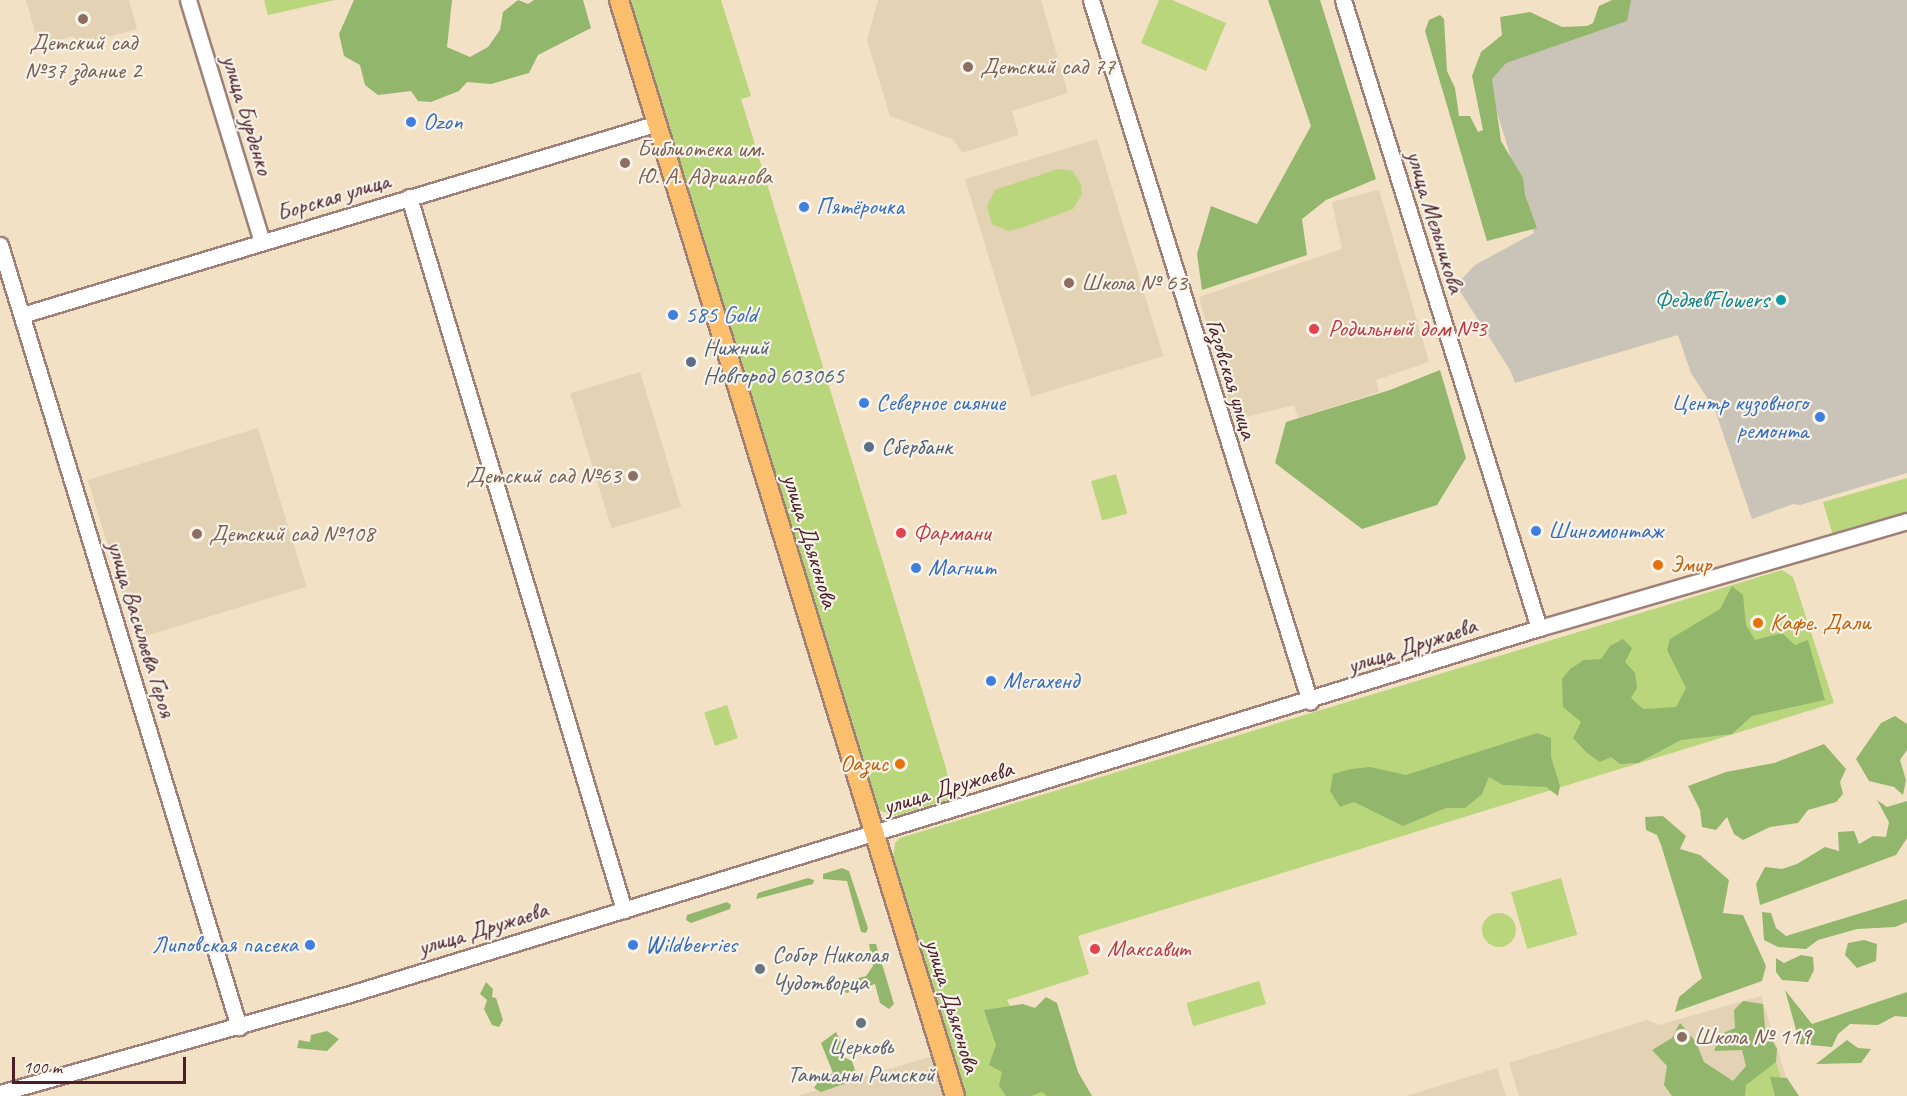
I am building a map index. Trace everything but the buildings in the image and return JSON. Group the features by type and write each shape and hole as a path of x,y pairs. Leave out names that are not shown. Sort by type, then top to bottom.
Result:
{"main road":[{"name":"улица Дьяконова","path":"619,0 955,1096"}],"street":[{"name":"улица Бурденко","path":"188,0 262,242"},
{"name":"Газовская улица","path":"1090,0 1310,702"},
{"name":"улица Мельникова","path":"1342,0 1539,628"},
{"name":"Борская улица","path":"22,315 658,123"},
{"path":"409,197 624,910"},
{"name":"улица Васильева Героя","path":"0,245 239,1027"},
{"name":"улица Дружаева","path":"0,1093 239,1027 1310,702 1539,628 1907,522"}],"shaded area":[{"name":"Детский сад №37 здание 2","path":"26,0 129,0 137,29 81,44 73,36 39,46"},
{"name":"Детский сад 77","path":"878,0 1041,0 1068,93 1012,111 1019,135 962,153 954,140 890,116 867,40"},
{"path":"1617,0 1907,0 1907,473 1800,505 1793,504 1752,519 1715,410 1691,373 1678,335 1515,383 1510,370 1456,285 1475,265 1534,233 1482,63 1622,19"},
{"name":"Школа № 63","path":"1097,139 1163,356 1031,396 965,179"},
{"name":"Родильный дом №3","path":"1379,190 1429,362 1376,380 1379,392 1298,418 1294,405 1234,420 1199,297 1342,249 1332,202"},
{"name":"Детский сад №63","path":"640,372 681,507 611,528 570,393"},
{"name":"Детский сад №108","path":"258,428 307,587 136,639 88,480"},
{"name":"Школа № 119","path":"1761,996 1792,1096 1519,1096 1509,1063 1647,1020 1659,1025"},
{"path":"933,1056 944,1096 797,1096"},
{"path":"1497,1068 1506,1096 1406,1096"}],"green space":[{"path":"264,0 335,0 268,15"},
{"path":"354,0 452,0 447,47 470,57 488,47 500,30 503,12 518,0 528,4 534,0 583,0 591,28 538,55 529,73 491,84 467,82 459,91 431,102 418,101 411,91 378,95 365,85 360,65 344,56 339,34"},
{"path":"626,0 721,0 751,96 741,99 946,768 950,790 947,800 894,816 877,809"},
{"path":"1159,0 1172,0 1226,23 1206,71 1141,43"},
{"path":"1268,0 1320,0 1376,179 1326,200 1302,219 1307,255 1202,290 1197,254 1211,206 1257,224 1311,126"},
{"path":"1612,0 1631,0 1627,21 1506,63 1492,79 1501,141 1523,178 1525,195 1537,228 1487,241 1425,31 1429,20 1440,15 1444,19 1447,71 1455,88 1459,116 1470,116 1478,132 1483,130 1472,76 1481,52 1502,35 1500,17 1530,12 1562,27 1587,26 1593,23 1599,6"},
{"path":"1058,169 1073,171 1081,185 1082,194 1073,209 1008,231 992,224 987,206 995,190"},
{"path":"1440,370 1466,458 1437,505 1362,529 1275,463 1286,422 1390,390"},
{"path":"1116,474 1127,513 1102,521 1091,481"},
{"path":"1907,478 1907,512 1833,536 1823,502"},
{"path":"1782,570 1793,577 1834,703 1078,936 1089,974 1007,1000 1055,1096 965,1096 893,859 895,843 900,838"},
{"path":"1732,586 1743,595 1746,625 1755,640 1782,633 1795,645 1808,640 1825,700 1752,716 1732,734 1681,740 1638,763 1620,764 1611,757 1600,762 1586,752 1573,738 1581,722 1563,707 1562,679 1570,669 1584,660 1601,659 1610,646 1623,639 1632,648 1625,662 1635,673 1637,688 1631,698 1643,709 1676,707 1686,688 1667,650 1670,639 1720,609"},
{"path":"727,705 738,738 715,746 704,712"},
{"path":"1895,716 1907,724 1907,750 1900,760 1906,780 1903,795 1894,787 1869,781 1856,759 1881,723"},
{"path":"1537,733 1551,738 1551,757 1560,786 1558,796 1546,787 1503,785 1489,777 1482,794 1465,808 1446,808 1403,826 1354,802 1340,807 1330,791 1333,774 1370,767 1406,775"},
{"path":"1824,744 1846,769 1840,782 1843,794 1836,802 1808,810 1798,823 1770,827 1743,840 1734,834 1727,817 1716,830 1702,827 1700,810 1688,786 1726,772 1774,763"},
{"path":"1877,800 1887,807 1907,801 1907,838 1896,855 1760,905 1756,884 1765,867 1782,869 1797,864 1825,847 1839,851 1838,832 1854,831 1859,844 1873,836 1886,837 1889,822"},
{"path":"1663,816 1686,836 1680,849 1700,855 1729,880 1723,913 1743,915 1766,966 1762,981 1675,1012 1679,997 1702,978 1661,845 1657,835 1646,830 1645,817"},
{"path":"842,868 849,871 868,928 866,933 861,932 847,881 823,879 823,874"},
{"path":"808,878 814,880 813,884 756,899 758,893"},
{"path":"1561,878 1577,935 1527,949 1511,892"},
{"path":"1907,899 1907,922 1895,927 1857,929 1818,940 1806,949 1778,947 1764,940 1762,912 1771,913 1776,928 1786,936"},
{"path":"727,902 731,905 730,909 691,923 686,920 687,915"},
{"path":"1499,913 1511,918 1516,930 1511,942 1499,947 1487,942 1482,930 1487,918"},
{"path":"1864,940 1877,944 1876,961 1857,968 1845,955 1848,943"},
{"path":"869,944 876,944 894,1004 889,1009 880,1003 875,984 847,993 840,990 845,982 866,976 873,966"},
{"path":"1801,955 1813,957 1814,970 1808,982 1782,980 1776,972 1776,958 1784,963"},
{"path":"1259,981 1266,1004 1193,1026 1186,1003"},
{"path":"486,982 493,989 492,997 496,998 503,1020 499,1027 492,1025 484,1009 487,1000 480,994"},
{"path":"1785,990 1812,1024 1907,992 1907,1017 1895,1016 1878,1025 1850,1024 1838,1034 1832,1047 1800,1044"},
{"path":"1046,997 1057,1003 1078,1072 1092,1096 1047,1096 1042,1092 1031,1096 1006,1096 999,1086 1002,1072 989,1065 996,1045 984,1010 1023,1004 1035,1008"},
{"path":"1743,1001 1763,1004 1765,1028 1777,1049 1776,1062 1746,1085 1745,1096 1672,1096 1664,1085 1667,1066 1652,1050 1672,1038 1680,1023 1696,1042 1704,1062 1733,1081 1746,1066 1742,1050 1714,1051 1721,1034 1735,1028 1734,1010"},
{"path":"327,1031 339,1039 327,1051 297,1048 299,1040 310,1042 311,1035"},
{"path":"836,1032 842,1044 837,1054 852,1061 856,1073 852,1081 821,1092 814,1088 818,1082 833,1073 821,1043"},
{"path":"1847,1040 1858,1048 1871,1049 1861,1063 1816,1064"},
{"path":"1776,1062 1787,1096 1745,1096 1738,1074"},
{"path":"1770,1077 1787,1078 1799,1096 1775,1096"}],"place":[{"name":"Детский сад №37 здание 2","path":"83,19"},
{"name":"Детский сад 77","path":"968,67"},
{"name":"Ozon","path":"411,122"},
{"name":"Библиотека им. Ю. А. Адрианова","path":"625,163"},
{"name":"Пятёрочка","path":"804,207"},
{"name":"Школа № 63","path":"1069,283"},
{"name":"ФедяевFlowers","path":"1781,300"},
{"name":"585 Gold","path":"673,315"},
{"name":"Родильный дом №3","path":"1314,329"},
{"name":"Нижний Новгород 603065","path":"691,362"},
{"name":"Северное сияние","path":"864,403"},
{"name":"Центр кузовного ремонта","path":"1820,417"},
{"name":"Сбербанк","path":"869,447"},
{"name":"Детский сад №63","path":"633,476"},
{"name":"Шиномонтаж","path":"1536,531"},
{"name":"Фармани","path":"901,533"},
{"name":"Детский сад №108","path":"197,534"},
{"name":"Эмир","path":"1658,565"},
{"name":"Магнит","path":"916,568"},
{"name":"Кафе. Дали","path":"1758,623"},
{"name":"Мегахенд","path":"991,681"},
{"name":"Оазис","path":"900,764"},
{"name":"Липовская пасека","path":"310,945"},
{"name":"Wildberries","path":"633,945"},
{"name":"Максавит","path":"1095,949"},
{"name":"Собор Николая Чудотворца","path":"760,969"},
{"name":"Церковь Татианы Римской","path":"861,1023"},
{"name":"Школа № 119","path":"1682,1037"}]}
